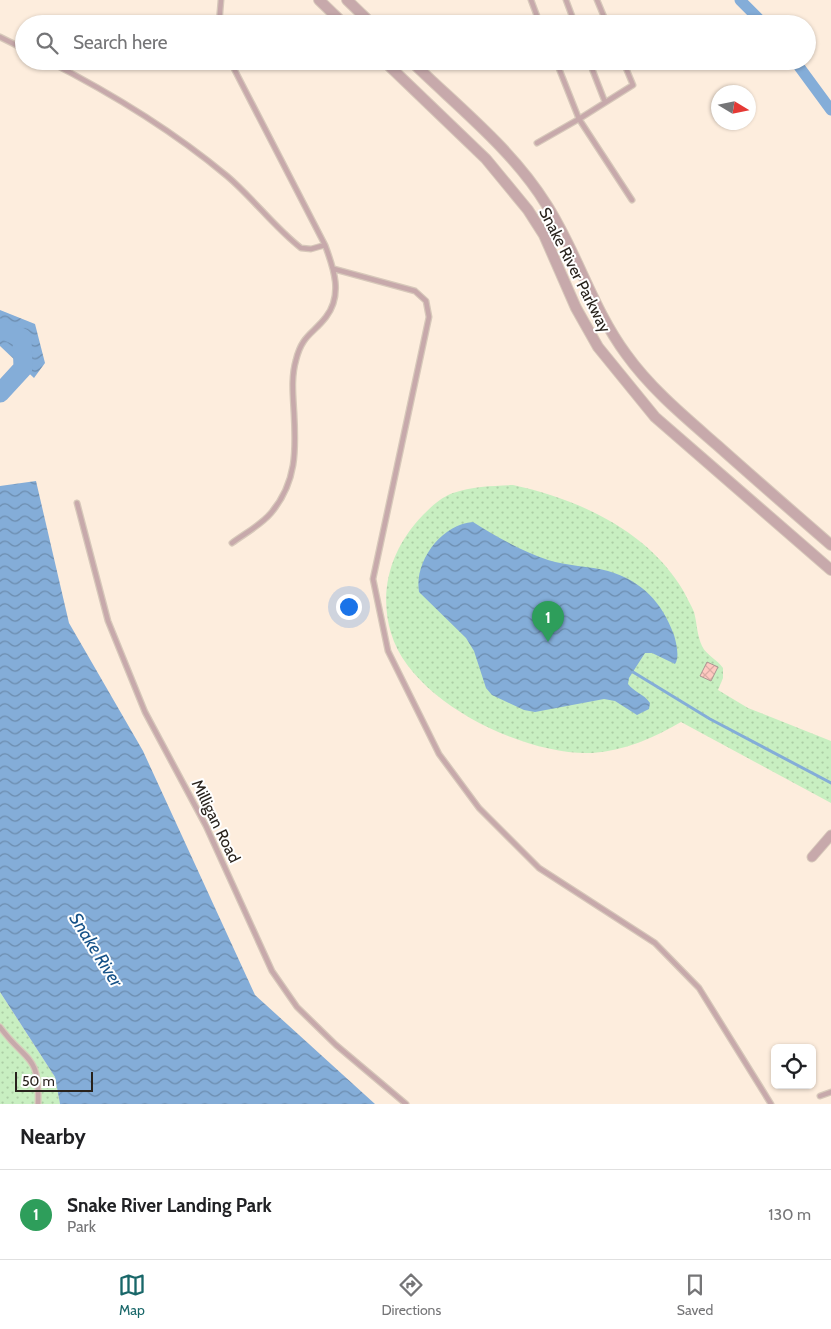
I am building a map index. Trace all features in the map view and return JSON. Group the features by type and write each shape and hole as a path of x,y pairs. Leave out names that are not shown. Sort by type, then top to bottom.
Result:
{"street":[{"path":"319,0 335,15"},
{"path":"347,0 363,15"},
{"name":"Snake River Parkway","path":"393,70 486,159 528,210 544,235 576,308 598,347 649,411 831,570"},
{"name":"Snake River Parkway","path":"419,70 504,151 527,177 546,203 562,232 597,307 612,334 644,376 670,404 831,545"},
{"path":"812,857 831,835"}],"lane":[{"path":"220,15 222,0"},
{"path":"531,0 537,15"},
{"path":"566,0 572,15"},
{"path":"597,0 603,15"},
{"path":"0,37 15,44"},
{"path":"65,70 102,89 200,154 247,195 300,248 311,250 325,245"},
{"path":"232,543 270,514 286,490 293,472 296,452 292,380 296,360 305,339 326,318 334,301 336,287 334,269 325,245 235,70"},
{"path":"560,70 579,119 632,200"},
{"path":"593,70 605,102"},
{"path":"537,143 632,85 626,70"},
{"path":"334,269 415,291 426,302 429,317 373,579 388,651 439,754 479,808 539,868 655,943 699,988 771,1104"},
{"name":"Milligan Road","path":"78,503 108,621 145,712 206,826 272,971 303,1013 336,1046 406,1104"},
{"path":"0,1027 36,1067 39,1081 38,1104"},
{"path":"820,1096 831,1092"}],"green space":[{"path":"513,485 538,491 586,509 632,535 652,552 669,570 684,592 694,612 702,646 723,668 723,678 718,690 748,708 831,741 831,803 681,722 649,738 616,750 592,753 565,752 504,735 474,720 446,702 421,681 403,658 391,633 387,617 387,585 396,555 412,527 430,508 444,497 468,489"},
{"path":"0,992 55,1077 60,1104 0,1104"}],"water":[{"path":"0,310 35,324 45,363 34,378 0,346"},
{"path":"36,481 69,623 143,751 255,995 375,1104 60,1104 55,1077 0,992 0,486"},
{"path":"473,522 528,552 555,562 608,571 620,575 649,594 669,623 677,645 677,654 675,664 652,653 645,653 629,678 628,684 650,703 649,709 637,715 615,701 604,699 535,712 524,710 492,695 486,688 474,651 466,638 419,592 421,568 433,546 451,529"}],"building":[{"path":"707,662 718,667 711,681 700,676"}],"waterway":[{"path":"740,0 755,15"},
{"path":"802,70 831,110"},
{"name":"Snake River","path":"0,328 22,338 23,368 0,393"},
{"path":"633,672 710,719 831,783"}],"place":[{"name":"Snake River Landing Park","path":"548,642"}]}
